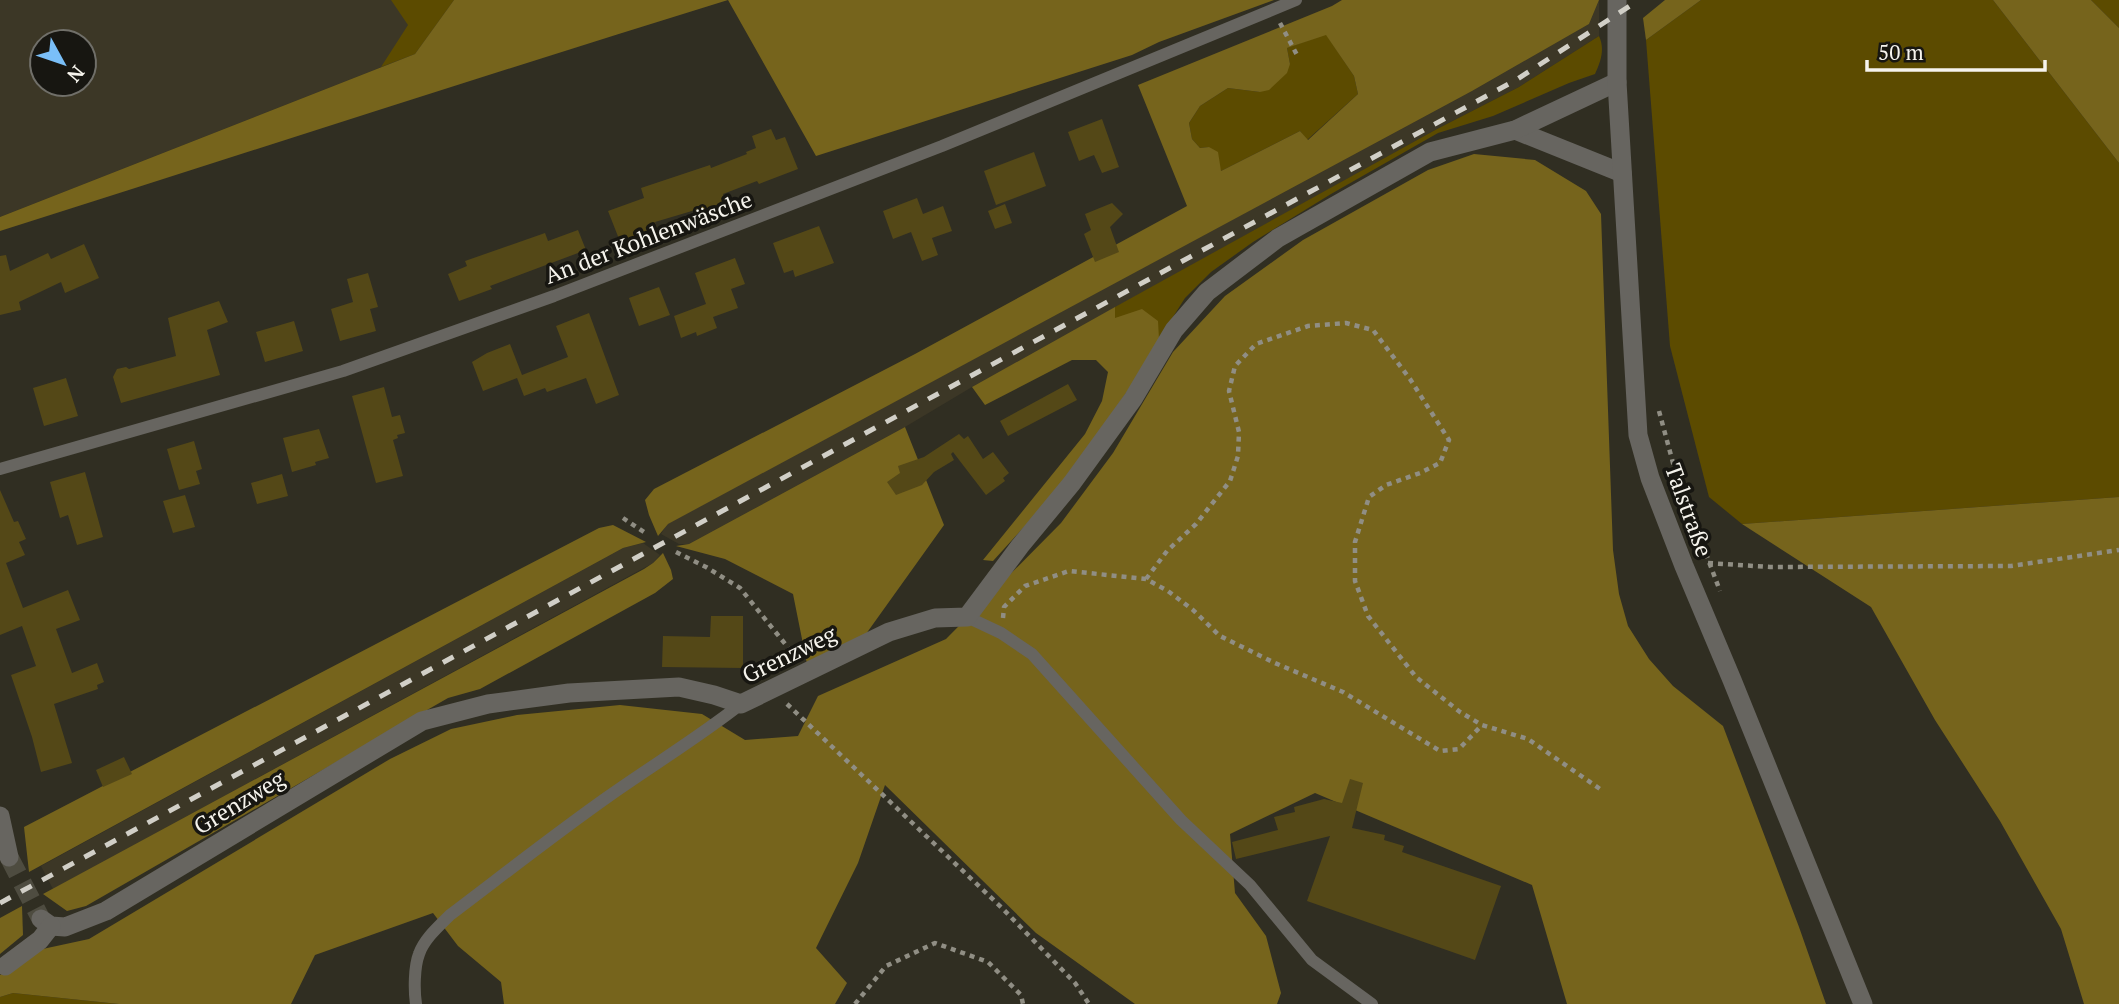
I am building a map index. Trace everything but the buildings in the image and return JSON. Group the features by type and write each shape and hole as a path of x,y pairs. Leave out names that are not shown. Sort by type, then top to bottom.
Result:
{"street":[{"name":"Talstraße","path":"1617,0 1617,82 1638,436 1650,478 1684,566 1863,1004"},
{"path":"967,617 1072,483 1133,399 1174,330 1207,292 1278,238 1430,152 1515,130 1617,82"},
{"path":"1515,130 1622,173"},
{"name":"Grenzweg","path":"5,966 40,940 46,923 65,928 106,911 422,721 488,704 569,693 679,687 741,704 889,632 935,618 967,617"},
{"path":"0,817 9,857"}],"lane":[{"name":"An der Kohlenwäsche","path":"0,469 343,371 554,296 942,146 1296,0"},
{"name":"Grenzweg","path":"967,617 1001,633 1032,654 1181,820 1250,885 1312,960 1372,1004"},
{"path":"416,1004 414,990 418,954 450,915 592,808 713,727 741,704"}],"path":[{"path":"1273,10 1297,55"},
{"path":"1146,579 1167,551 1196,524 1230,481 1238,456 1239,432 1229,391 1235,366 1256,344 1308,326 1346,323 1373,331 1410,379 1449,440 1440,463 1386,485 1369,496 1355,542 1356,581 1368,616 1416,677 1460,712 1482,725 1528,739 1600,789"},
{"path":"1658,407 1676,474 1724,600"},
{"path":"623,518 647,534"},
{"path":"1684,566 1709,563 1770,567 2011,566 2119,550"},
{"path":"676,552 740,588 786,645 803,674"},
{"path":"1001,633 1004,607 1025,586 1069,571 1146,579 1168,591 1220,636 1343,692 1440,751 1459,749 1482,725"},
{"path":"772,689 1002,908 1075,983 1089,1004"},
{"path":"855,1004 886,966 935,943 988,962 1021,995 1023,1004"}],"shaded area":[{"path":"0,0 454,0 415,54 0,217"},
{"path":"391,0 454,0 415,54 381,67 408,25"},
{"path":"454,0 728,0 0,231 0,217 415,54"},
{"path":"728,0 1274,0 1159,42 1132,55 816,156"},
{"path":"1342,0 1599,0 1589,24 1472,91 668,524 658,536 645,500 654,489 915,354 1187,206 1138,85","holes":["1326,35 1354,76 1358,94 1308,140 1300,131 1221,171 1218,152 1209,147 1200,148 1192,139 1189,123 1200,106 1228,88 1260,92 1269,90 1287,73 1290,64 1287,48"]},
{"path":"1599,0 1599,36 1519,87 1437,129 972,387 905,427 689,544 679,544 661,534 667,524 1472,91 1589,24"},
{"path":"1665,0 1701,0 1646,40 1643,18"},
{"path":"1701,0 1993,0 2119,163 2119,497 1742,524 1709,497 1670,346 1646,40"},
{"path":"1993,0 2091,0 2119,28 2119,163"},
{"path":"2091,0 2119,0 2119,28"},
{"path":"1326,34 1354,76 1358,94 1307,140 1300,131 1221,171 1209,147 1200,148 1192,139 1189,123 1200,106 1228,88 1260,92 1290,64 1287,48"},
{"path":"1599,36 1602,55 1595,74 1493,116 1438,133 1331,194 1253,242 1211,272 1185,298 1159,339 1115,318 1115,307 1437,129 1519,87"},
{"path":"1474,154 1535,160 1586,191 1601,214 1613,550 1619,594 1628,626 1649,659 1673,686 1723,726 1826,1004 1567,1004 1532,885 1315,793 1230,834 1235,893 1266,936 1281,993 1277,1004 1135,1004 1036,933 885,785 858,863 816,948 847,983 835,1004 504,1004 501,982 458,946 433,913 315,955 291,1004 119,1004 13,993 0,997 0,975 38,950 89,939 390,759 451,729 517,715 620,705 702,714 745,740 798,736 818,696 946,639 1061,523 1113,453 1173,352 1225,296 1303,240 1428,170"},
{"path":"1115,307 1115,318 1142,309 1158,321 1159,339 1150,358 1066,481 993,561 983,560 1085,434 1102,401 1108,372 1096,360 1072,360 985,405 972,387"},
{"path":"905,427 944,525 866,634 807,664 793,594 725,559 676,546 689,544"},
{"path":"2119,497 2119,1004 2084,1004 2061,929 2000,821 1935,720 1871,607 1742,524"},
{"path":"613,525 646,542 623,548 29,872 24,827 599,528"},
{"path":"643,543 660,555 653,563 53,889 41,866 623,548"},
{"path":"663,553 673,579 655,593 480,689 448,698 86,906 67,911 43,894 644,569"},
{"path":"22,906 23,935 0,954 0,918"},
{"path":"13,993 119,1004 0,1004 0,997"}],"tunnel":[{"path":"9,857 41,919"}],"railway":[{"path":"0,903 1516,80 1639,0"}]}
